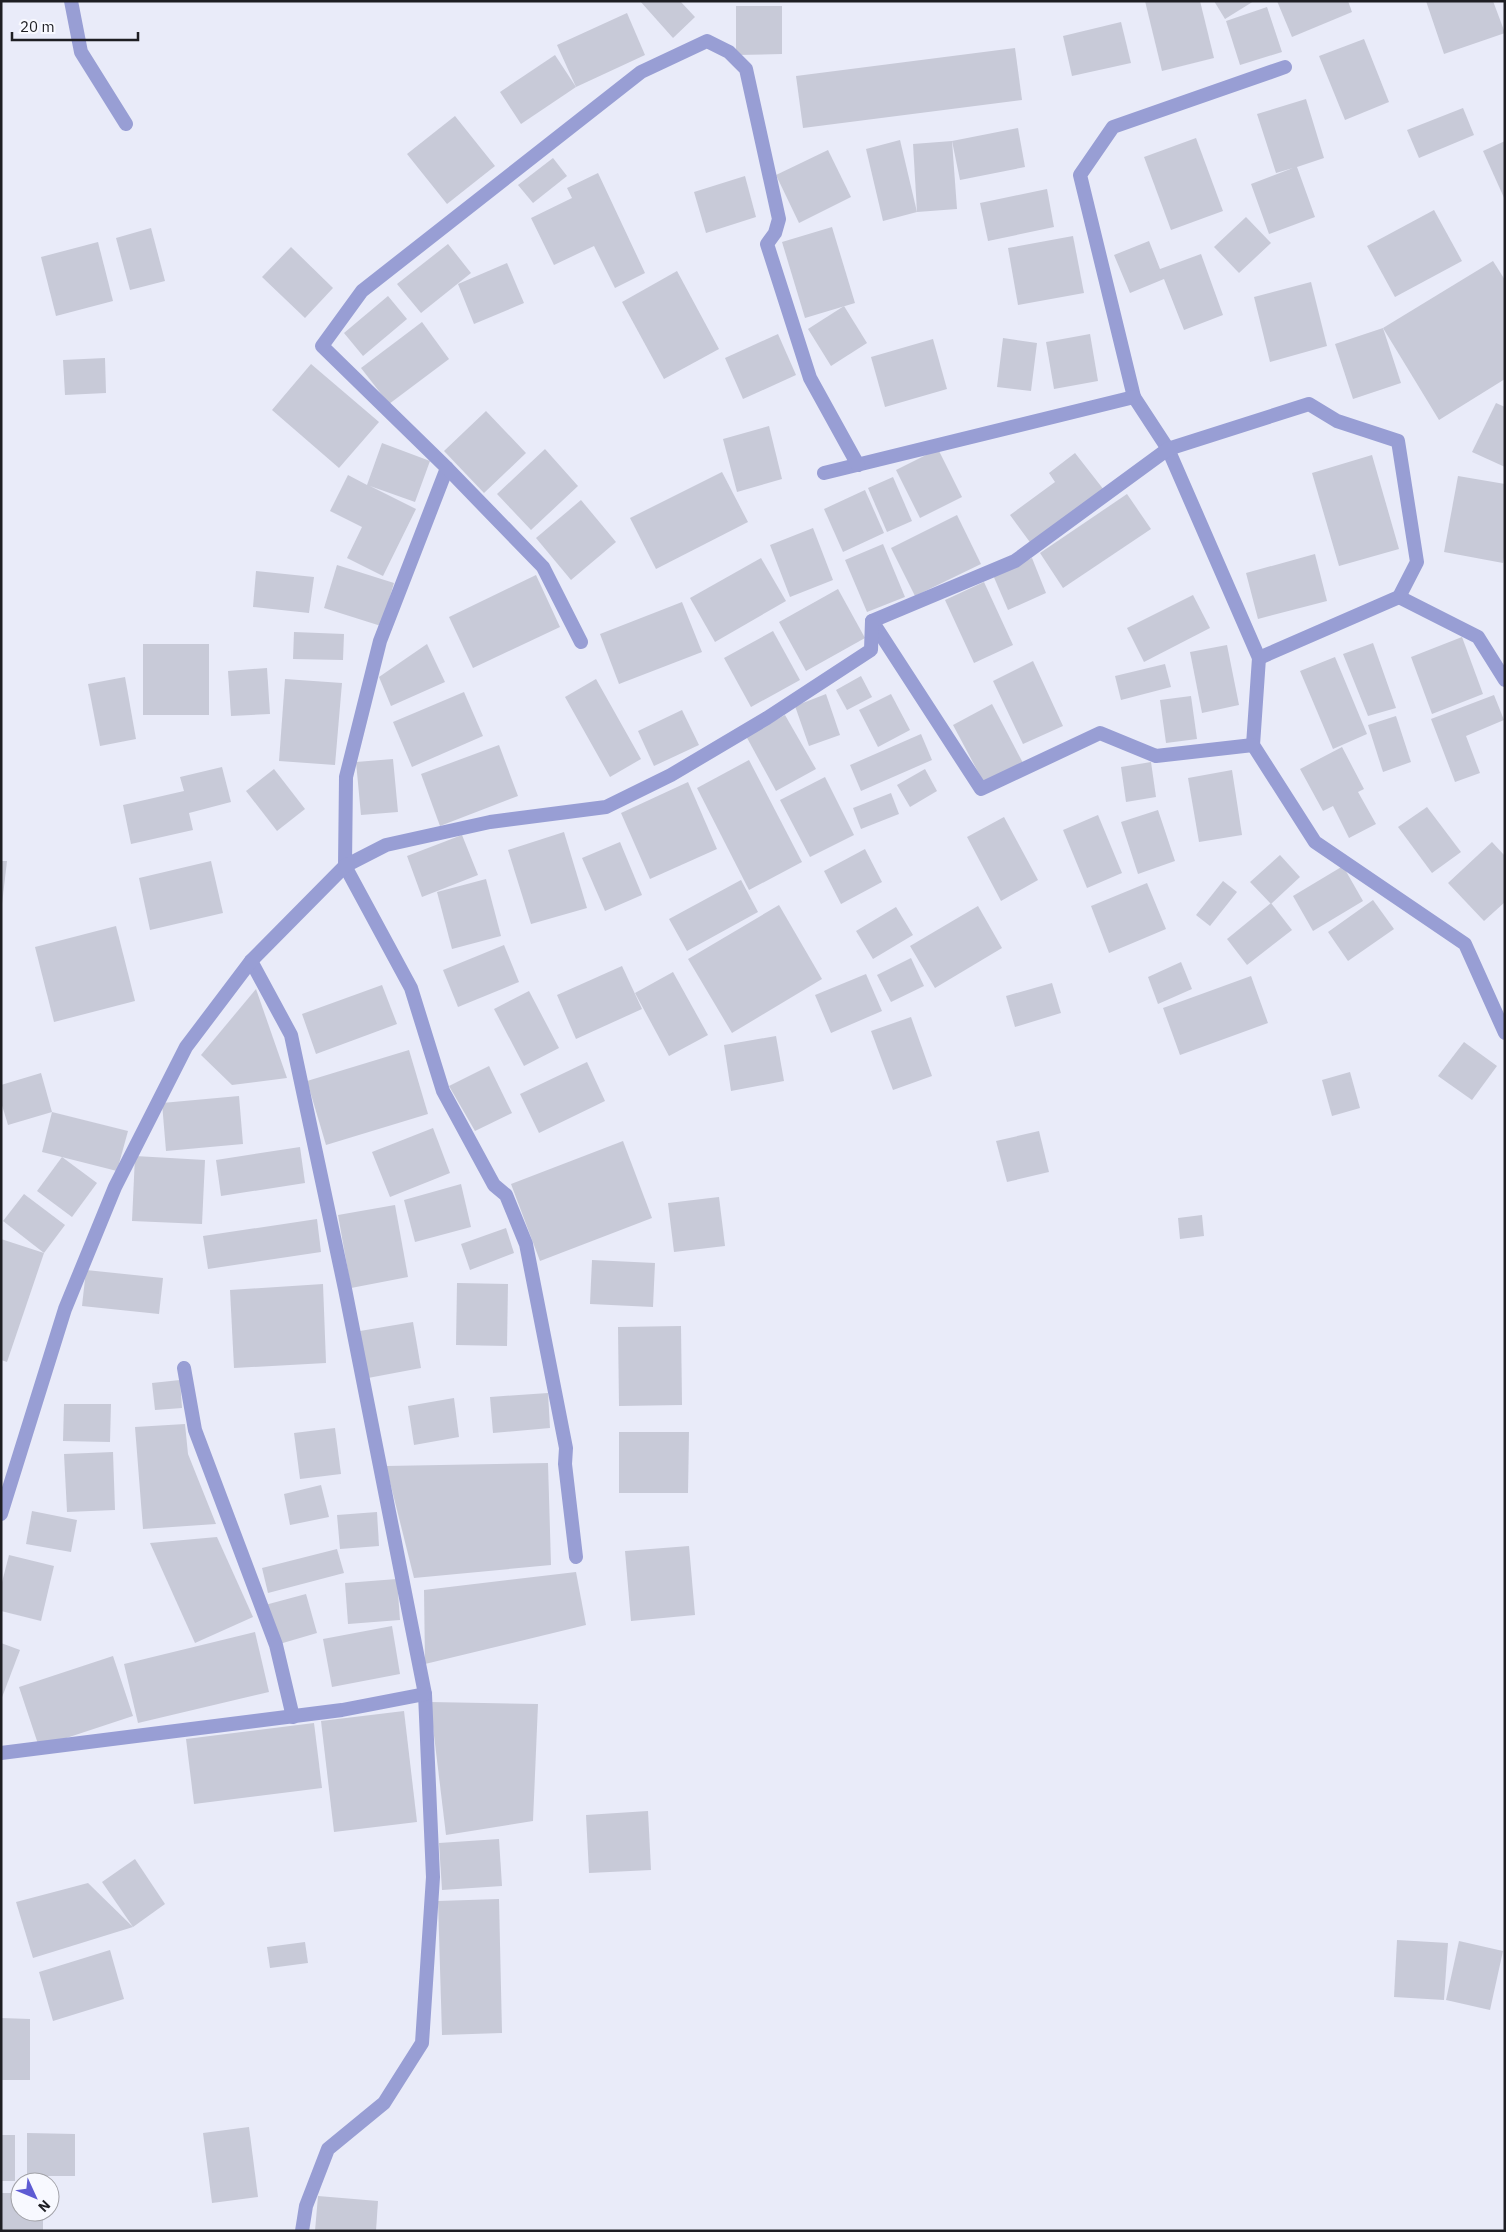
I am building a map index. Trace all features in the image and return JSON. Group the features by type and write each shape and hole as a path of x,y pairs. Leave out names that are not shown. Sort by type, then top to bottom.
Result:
{"street":[{"path":"71,1 81,52 126,124"},
{"path":"581,642 543,567 447,468 322,346 362,291 641,72 707,41 729,52 746,69 779,219 775,233 767,244 810,378 858,465"},
{"path":"1285,67 1113,127 1080,175 1134,397 1168,449 1259,658 1253,744 1315,842 1465,944 1505,1033"},
{"path":"824,473 1134,397"},
{"path":"872,621 1015,561 1168,449 1309,404 1337,421 1398,441 1417,562 1399,597 1259,658"},
{"path":"447,468 380,641 346,777 345,866 411,988 444,1091 494,1185 506,1194 526,1244 566,1448 565,1464 576,1557"},
{"path":"1399,597 1478,637 1505,680"},
{"path":"872,621 981,789 1100,733 1156,756 1253,744"},
{"path":"1,1514 66,1309 115,1186 186,1047 252,961 345,866 386,845 490,822 606,807 695,761 767,718 870,650 872,621"},
{"path":"252,961 290,1035 345,1289 424,1694 433,1877 422,2043 384,2102 328,2149 306,2206 302,2231"},
{"path":"184,1368 196,1430 276,1645 293,1717"},
{"path":"1,1753 293,1717 342,1710 424,1694"}],"building":[{"path":"640,1 680,1 695,17 673,38"},
{"path":"1145,1 1200,1 1214,58 1162,71"},
{"path":"1214,1 1254,1 1225,19"},
{"path":"1277,1 1348,1 1352,12 1292,37"},
{"path":"1426,1 1493,1 1505,33 1444,54"},
{"path":"736,6 782,6 782,54 736,55"},
{"path":"1267,7 1282,52 1240,65 1226,21"},
{"path":"627,13 645,55 576,87 557,45"},
{"path":"1121,22 1131,63 1072,76 1063,36"},
{"path":"1364,39 1389,102 1345,120 1319,56"},
{"path":"1015,48 1022,100 803,128 796,76"},
{"path":"555,55 576,87 521,124 500,92"},
{"path":"1306,99 1324,158 1297,167 1315,217 1269,234 1251,184 1293,168 1276,173 1257,114"},
{"path":"1463,108 1474,135 1419,158 1407,130"},
{"path":"455,116 495,166 447,204 407,154"},
{"path":"1018,128 1025,167 960,180 952,141"},
{"path":"1196,138 1223,211 1171,230 1144,157"},
{"path":"900,140 917,212 883,221 866,149"},
{"path":"952,141 957,209 917,212 913,144"},
{"path":"1505,141 1505,200 1483,151"},
{"path":"828,150 851,197 799,223 776,175"},
{"path":"553,158 567,176 533,203 518,185"},
{"path":"598,173 645,273 615,288 594,246 554,265 531,218 572,198 567,188"},
{"path":"745,176 756,217 706,233 694,192"},
{"path":"1047,189 1054,227 988,241 980,203"},
{"path":"1434,210 1462,261 1395,297 1367,246"},
{"path":"1246,217 1271,243 1239,273 1214,247"},
{"path":"832,227 855,303 805,318 782,242"},
{"path":"151,228 165,281 130,290 116,238"},
{"path":"1073,236 1084,293 1018,305 1008,248"},
{"path":"1149,241 1160,269 1201,254 1223,315 1184,330 1164,279 1130,293 1114,255"},
{"path":"98,242 113,301 56,316 41,257"},
{"path":"448,244 471,273 421,313 397,284"},
{"path":"291,247 333,288 305,318 262,277"},
{"path":"1493,261 1505,280 1505,379 1439,420 1383,328"},
{"path":"507,263 524,303 474,324 458,284"},
{"path":"677,271 719,349 664,379 622,302"},
{"path":"1311,282 1327,346 1270,362 1254,297"},
{"path":"388,296 407,319 363,356 344,333"},
{"path":"844,306 867,343 831,366 808,329"},
{"path":"422,322 449,359 389,404 361,368"},
{"path":"1383,328 1401,383 1353,399 1335,344"},
{"path":"778,334 796,375 743,399 725,358"},
{"path":"1090,334 1098,381 1054,389 1046,342"},
{"path":"1003,338 1037,343 1031,391 997,387"},
{"path":"933,339 947,389 885,407 871,357"},
{"path":"105,358 106,393 65,395 63,360"},
{"path":"311,364 379,422 339,468 272,410"},
{"path":"1496,403 1505,407 1505,467 1472,452"},
{"path":"486,411 526,453 484,493 444,451"},
{"path":"769,426 782,479 737,492 723,439"},
{"path":"382,443 430,461 415,502 370,486 416,509 383,576 347,558 362,527 330,511 348,475 367,485"},
{"path":"545,449 578,486 531,530 497,494"},
{"path":"938,449 962,497 920,518 896,470"},
{"path":"1075,453 1104,490 1032,545 1010,515 1055,482 1049,473"},
{"path":"1372,455 1399,549 1339,566 1312,473"},
{"path":"722,472 748,522 656,569 630,518"},
{"path":"1458,476 1505,484 1505,552 1503,563 1444,552"},
{"path":"893,477 912,521 887,532 868,488"},
{"path":"865,490 884,533 843,552 824,509"},
{"path":"1127,494 1151,529 1063,588 1040,553"},
{"path":"581,500 616,542 571,580 536,538"},
{"path":"957,515 981,564 915,596 891,548"},
{"path":"813,528 833,580 790,597 770,545"},
{"path":"883,544 905,597 867,612 845,560"},
{"path":"1315,554 1327,601 1258,619 1246,573"},
{"path":"761,558 786,601 715,642 690,598"},
{"path":"1032,558 1046,593 1008,610 993,575"},
{"path":"337,565 394,583 381,626 324,608"},
{"path":"256,571 314,577 309,613 253,607"},
{"path":"536,575 560,627 473,668 449,617"},
{"path":"984,582 1013,645 974,663 945,600"},
{"path":"838,589 865,638 806,671 779,622"},
{"path":"1193,595 1210,628 1144,662 1127,628"},
{"path":"682,602 702,652 619,684 600,634"},
{"path":"773,631 800,680 751,707 724,658"},
{"path":"294,632 344,634 343,660 293,659"},
{"path":"1462,637 1483,694 1432,714 1411,657"},
{"path":"1373,643 1396,708 1368,716 1343,654"},
{"path":"143,644 209,644 209,715 143,715"},
{"path":"427,644 445,682 391,706 379,677"},
{"path":"1227,645 1239,705 1202,713 1190,652"},
{"path":"1335,657 1367,734 1333,749 1300,671"},
{"path":"1033,661 1063,726 1023,744 993,681"},
{"path":"1165,664 1171,687 1121,700 1115,676"},
{"path":"267,668 270,714 231,716 228,671"},
{"path":"861,676 872,697 847,710 836,690"},
{"path":"125,677 136,739 100,746 88,684"},
{"path":"285,679 342,683 335,765 279,761"},
{"path":"596,679 641,759 610,777 565,697"},
{"path":"464,692 483,736 412,767 393,722"},
{"path":"826,694 840,735 809,746 795,706"},
{"path":"891,694 910,730 878,747 859,710"},
{"path":"1494,695 1504,720 1466,736 1480,773 1455,782 1431,719"},
{"path":"1191,696 1197,739 1166,743 1160,700"},
{"path":"992,704 1023,763 984,783 953,725"},
{"path":"682,710 699,745 654,766 638,731"},
{"path":"785,715 816,769 776,791 746,736"},
{"path":"1396,716 1411,762 1383,772 1368,725"},
{"path":"921,734 932,760 861,791 850,765"},
{"path":"499,745 518,796 440,826 421,774"},
{"path":"1342,747 1364,789 1358,792 1376,824 1349,838 1333,806 1323,811 1300,769"},
{"path":"393,759 398,812 361,815 356,762"},
{"path":"749,760 802,862 749,890 697,788"},
{"path":"1151,762 1156,797 1126,802 1121,767"},
{"path":"222,767 231,802 189,813 193,830 131,844 123,805 184,791 180,777"},
{"path":"274,769 305,809 277,831 246,791"},
{"path":"925,769 937,791 910,807 897,785"},
{"path":"1232,770 1242,835 1199,842 1188,778"},
{"path":"825,777 854,835 810,857 780,800"},
{"path":"688,782 717,849 650,879 621,813"},
{"path":"891,793 899,814 861,829 853,808"},
{"path":"1427,807 1461,852 1432,873 1398,827"},
{"path":"1158,810 1175,861 1138,874 1121,822"},
{"path":"1098,815 1122,873 1087,888 1063,830"},
{"path":"1004,817 1038,880 1001,901 967,837"},
{"path":"564,832 587,908 531,924 508,850"},
{"path":"462,835 478,875 422,897 407,856"},
{"path":"620,842 642,895 605,911 582,858"},
{"path":"1492,842 1505,856 1505,902 1484,921 1448,883"},
{"path":"865,849 882,882 841,904 824,871"},
{"path":"1280,855 1300,877 1271,904 1250,882"},
{"path":"1,861 7,861 2,904 1,904"},
{"path":"211,861 223,913 150,930 139,878"},
{"path":"1343,866 1363,901 1313,931 1293,896"},
{"path":"486,879 501,936 452,949 437,892"},
{"path":"741,880 758,912 687,951 669,919"},
{"path":"1223,881 1237,892 1210,926 1196,915"},
{"path":"1147,883 1166,929 1109,953 1091,906"},
{"path":"1373,900 1394,929 1348,961 1328,932"},
{"path":"1271,903 1292,930 1247,965 1227,939"},
{"path":"779,905 822,979 732,1033 688,959"},
{"path":"978,906 1002,948 935,988 910,946"},
{"path":"896,907 913,935 873,959 856,931"},
{"path":"116,926 135,1001 54,1022 35,947"},
{"path":"504,945 519,982 458,1007 443,970"},
{"path":"911,958 924,986 891,1002 877,975"},
{"path":"1181,962 1192,989 1158,1004 1148,977"},
{"path":"622,966 642,1009 576,1039 557,995"},
{"path":"673,972 708,1035 669,1056 635,993"},
{"path":"866,974 882,1011 831,1033 815,995"},
{"path":"1251,976 1268,1023 1180,1055 1163,1008"},
{"path":"1052,983 1061,1013 1015,1027 1006,996"},
{"path":"382,985 397,1024 316,1054 302,1014"},
{"path":"256,989 287,1078 232,1085 201,1055"},
{"path":"529,991 559,1048 524,1066 494,1009"},
{"path":"911,1017 932,1076 893,1090 871,1031"},
{"path":"776,1036 784,1081 731,1091 724,1045"},
{"path":"1464,1042 1497,1066 1472,1100 1438,1076"},
{"path":"409,1050 428,1114 326,1145 307,1081"},
{"path":"587,1062 605,1101 539,1133 520,1094"},
{"path":"489,1066 512,1113 475,1131 449,1086"},
{"path":"1350,1072 1360,1108 1332,1116 1322,1080"},
{"path":"41,1073 52,1112 8,1125 1,1102 1,1085"},
{"path":"239,1096 243,1144 166,1151 162,1103"},
{"path":"52,1112 128,1131 117,1171 42,1152"},
{"path":"433,1128 450,1173 390,1197 372,1152"},
{"path":"1039,1131 1049,1172 1007,1182 996,1141"},
{"path":"623,1141 652,1218 540,1261 511,1184"},
{"path":"300,1147 305,1183 221,1196 216,1160"},
{"path":"135,1156 205,1160 202,1224 132,1221"},
{"path":"62,1157 97,1183 72,1217 37,1191"},
{"path":"461,1184 471,1227 415,1242 404,1200"},
{"path":"24,1194 65,1225 44,1253 3,1221"},
{"path":"719,1197 725,1246 674,1252 668,1203"},
{"path":"395,1205 408,1277 351,1288 338,1215"},
{"path":"1202,1215 1204,1236 1180,1239 1178,1218"},
{"path":"317,1219 321,1252 208,1269 203,1236"},
{"path":"506,1228 514,1253 470,1270 461,1244"},
{"path":"1,1239 44,1253 7,1362 1,1360"},
{"path":"592,1260 655,1263 653,1307 590,1304"},
{"path":"86,1270 163,1278 159,1314 82,1306"},
{"path":"457,1283 508,1284 507,1346 456,1345"},
{"path":"323,1284 326,1363 234,1368 230,1290"},
{"path":"413,1322 421,1368 368,1378 360,1331"},
{"path":"681,1326 682,1405 619,1406 618,1327"},
{"path":"180,1380 182,1408 155,1410 152,1383"},
{"path":"548,1393 550,1428 493,1433 490,1397"},
{"path":"454,1398 459,1437 414,1445 408,1406"},
{"path":"64,1404 111,1404 110,1442 63,1441"},
{"path":"185,1424 188,1454 216,1524 143,1529 135,1427"},
{"path":"335,1428 341,1474 300,1479 294,1433"},
{"path":"619,1432 689,1432 688,1493 619,1493"},
{"path":"113,1452 115,1510 67,1512 64,1454"},
{"path":"548,1463 551,1565 414,1578 386,1466"},
{"path":"321,1485 329,1517 290,1525 284,1494"},
{"path":"32,1511 77,1520 71,1552 26,1544"},
{"path":"377,1512 379,1546 340,1549 337,1515"},
{"path":"217,1537 253,1617 195,1643 150,1543"},
{"path":"689,1546 695,1615 631,1621 625,1551"},
{"path":"337,1549 344,1573 268,1593 262,1568"},
{"path":"9,1555 54,1566 41,1621 1,1611 1,1586"},
{"path":"576,1572 586,1625 425,1664 424,1590"},
{"path":"397,1579 400,1620 348,1624 345,1583"},
{"path":"306,1594 317,1633 276,1645 265,1605"},
{"path":"392,1626 400,1674 332,1687 323,1639"},
{"path":"255,1632 269,1692 138,1723 124,1664"},
{"path":"1,1643 20,1650 1,1700"},
{"path":"113,1656 133,1716 39,1747 19,1687"},
{"path":"430,1702 538,1704 533,1821 446,1835"},
{"path":"404,1711 417,1822 334,1832 321,1721"},
{"path":"314,1723 322,1788 194,1804 186,1739"},
{"path":"648,1811 651,1870 589,1873 586,1815"},
{"path":"499,1839 502,1886 442,1890 439,1843"},
{"path":"135,1859 165,1904 133,1927 102,1882"},
{"path":"88,1883 133,1927 33,1958 16,1902"},
{"path":"499,1899 502,2033 442,2035 438,1901"},
{"path":"1397,1940 1448,1943 1444,2000 1394,1997"},
{"path":"1459,1941 1503,1951 1490,2010 1446,2000"},
{"path":"305,1942 308,1963 270,1968 267,1947"},
{"path":"110,1950 124,1999 53,2021 39,1972"},
{"path":"1,2018 30,2019 30,2080 1,2080"},
{"path":"249,2127 258,2197 212,2203 203,2133"},
{"path":"27,2133 75,2134 75,2176 60,2176 60,2172 27,2172"},
{"path":"1,2135 15,2135 15,2172 10,2172 10,2181 1,2181"},
{"path":"1,2193 10,2193 10,2222 43,2222 43,2231 1,2231"},
{"path":"318,2196 378,2201 376,2231 315,2231"}]}
